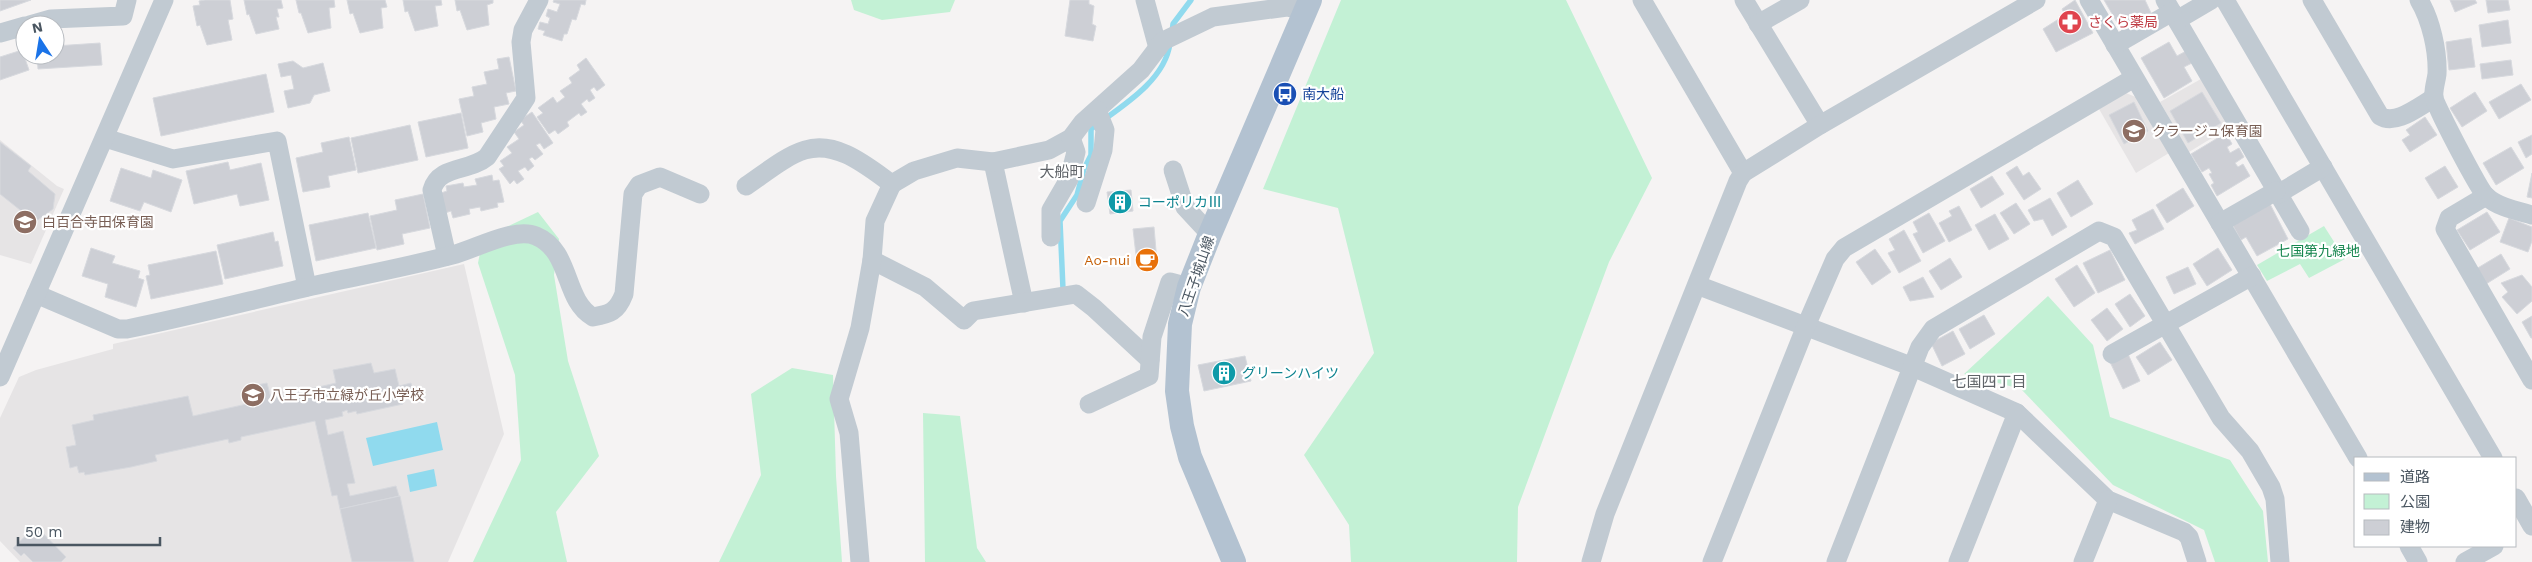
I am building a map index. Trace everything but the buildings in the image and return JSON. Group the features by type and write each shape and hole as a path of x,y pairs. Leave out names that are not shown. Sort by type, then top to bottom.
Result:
{"main road":[{"name":"八王子城山線","path":"1234,562 1196,472 1182,426 1177,391 1176,361 1180,324 1189,287 1210,234 1308,6"}],"street":[{"path":"65,18 123,16 126,0"},
{"path":"0,378 164,0"},
{"path":"447,256 432,190 434,180 442,174 479,163 487,157 522,106 526,89 521,42 523,30 538,0"},
{"path":"1145,0 1161,44"},
{"path":"1642,0 1743,174"},
{"path":"1744,0 1820,126"},
{"path":"1758,24 1800,0"},
{"path":"1591,562 1605,514 1743,174 1820,126 2036,0"},
{"path":"2089,0 2357,457"},
{"path":"2115,45 2172,11 2211,0"},
{"path":"2225,0 2492,457"},
{"path":"2312,0 2380,116 2386,119 2394,119 2434,98"},
{"path":"2419,0 2424,8 2434,42 2437,73 2434,98 2486,196 2513,210 2532,215"},
{"path":"860,562 848,433 839,399 860,328 872,260 875,222 892,184 914,171 957,158 993,162 1049,150 1071,138 1096,110 1141,70 1161,44 1213,17 1308,6"},
{"path":"2172,11 2300,231"},
{"path":"0,33 15,29"},
{"path":"1712,562 1806,326 1835,259 1844,248 2134,78"},
{"path":"1086,204 1103,150 1105,130 1096,110"},
{"path":"105,138 173,159 277,141 307,287"},
{"path":"1051,237 1051,210 1069,179 1076,152 1071,138"},
{"path":"746,186 806,150 832,149 857,160 892,184"},
{"path":"993,162 1024,303"},
{"path":"2220,223 2323,167"},
{"path":"1173,170 1185,207 1210,234"},
{"path":"36,294 118,329 127,330 447,256 507,237 536,236 550,245 561,260 581,311 592,318 607,314 620,306 624,294 633,194 639,185 660,177 700,194"},
{"path":"2486,196 2449,218 2445,229 2532,380"},
{"path":"1836,562 1920,347 1932,329 2099,231 2114,237 2221,418 2250,451 2274,493 2280,562"},
{"path":"872,260 925,287 964,320 973,311 1076,294 1094,308 1150,360"},
{"path":"2112,354 2252,276"},
{"path":"1089,404 1149,376 1152,337 1170,282 1189,287"},
{"path":"1697,285 1913,367 2017,414 2108,500 2184,532 2189,537 2197,562"},
{"path":"1958,562 2017,414"},
{"path":"2083,562 2108,500"},
{"path":"2517,501 2526,528"},
{"path":"2410,547 2418,562"},
{"path":"2465,562 2492,547"}],"shaded area":[{"path":"2201,79 2230,127 2189,152 2160,102"},
{"name":"クラージュ保育園","path":"2126,93 2138,98 2169,153 2136,173 2099,109"},
{"name":"白百合寺田保育園","path":"0,140 57,186 64,189 31,264 0,255"},
{"name":"八王子市立緑が丘小学校","path":"464,264 504,434 448,562 20,562 0,541 0,418 19,377 36,370 113,349 113,344"}],"green space":[{"path":"851,0 955,0 950,12 882,20 854,10"},
{"path":"1341,0 1566,0 1652,178 1609,262 1518,507 1517,562 1351,562 1349,525 1304,455 1374,353 1338,208 1263,189"},
{"path":"538,212 559,239 554,275 568,361 599,456 556,512 567,562 473,562 521,460 515,375 478,263 483,238"},
{"name":"七国第九緑地","path":"2324,226 2345,259 2309,278 2300,264 2267,281 2257,265"},
{"path":"2048,296 2093,345 2110,417 2230,460 2263,511 2268,562 2215,562 2204,530 2113,485 2021,389 1964,374"},
{"path":"792,368 833,375 836,476 842,562 719,562 761,475 751,394"},
{"path":"923,413 960,416 977,548 986,562 925,562"}],"water":[{"path":"437,422 443,450 373,466 366,438"},
{"path":"434,469 437,486 410,492 407,475"}],"waterway":[{"path":"1172,33 1173,24 1191,0"},
{"path":"1063,289 1060,221 1077,195 1084,169 1091,155 1091,129 1127,103 1150,82 1166,57 1170,43"}],"place":[{"name":"さくら薬局","path":"2070,22"},
{"name":"南大船","path":"1285,94"},
{"name":"クラージュ保育園","path":"2134,131"},
{"name":"コーポリカⅢ","path":"1120,202"},
{"name":"白百合寺田保育園","path":"25,222"},
{"name":"Ao-nui","path":"1147,260"},
{"name":"グリーンハイツ","path":"1224,373"},
{"name":"八王子市立緑が丘小学校","path":"253,395"}],"district":[{"name":"大船町","path":"1062,172"},
{"name":"七国四丁目","path":"1989,382"}]}
